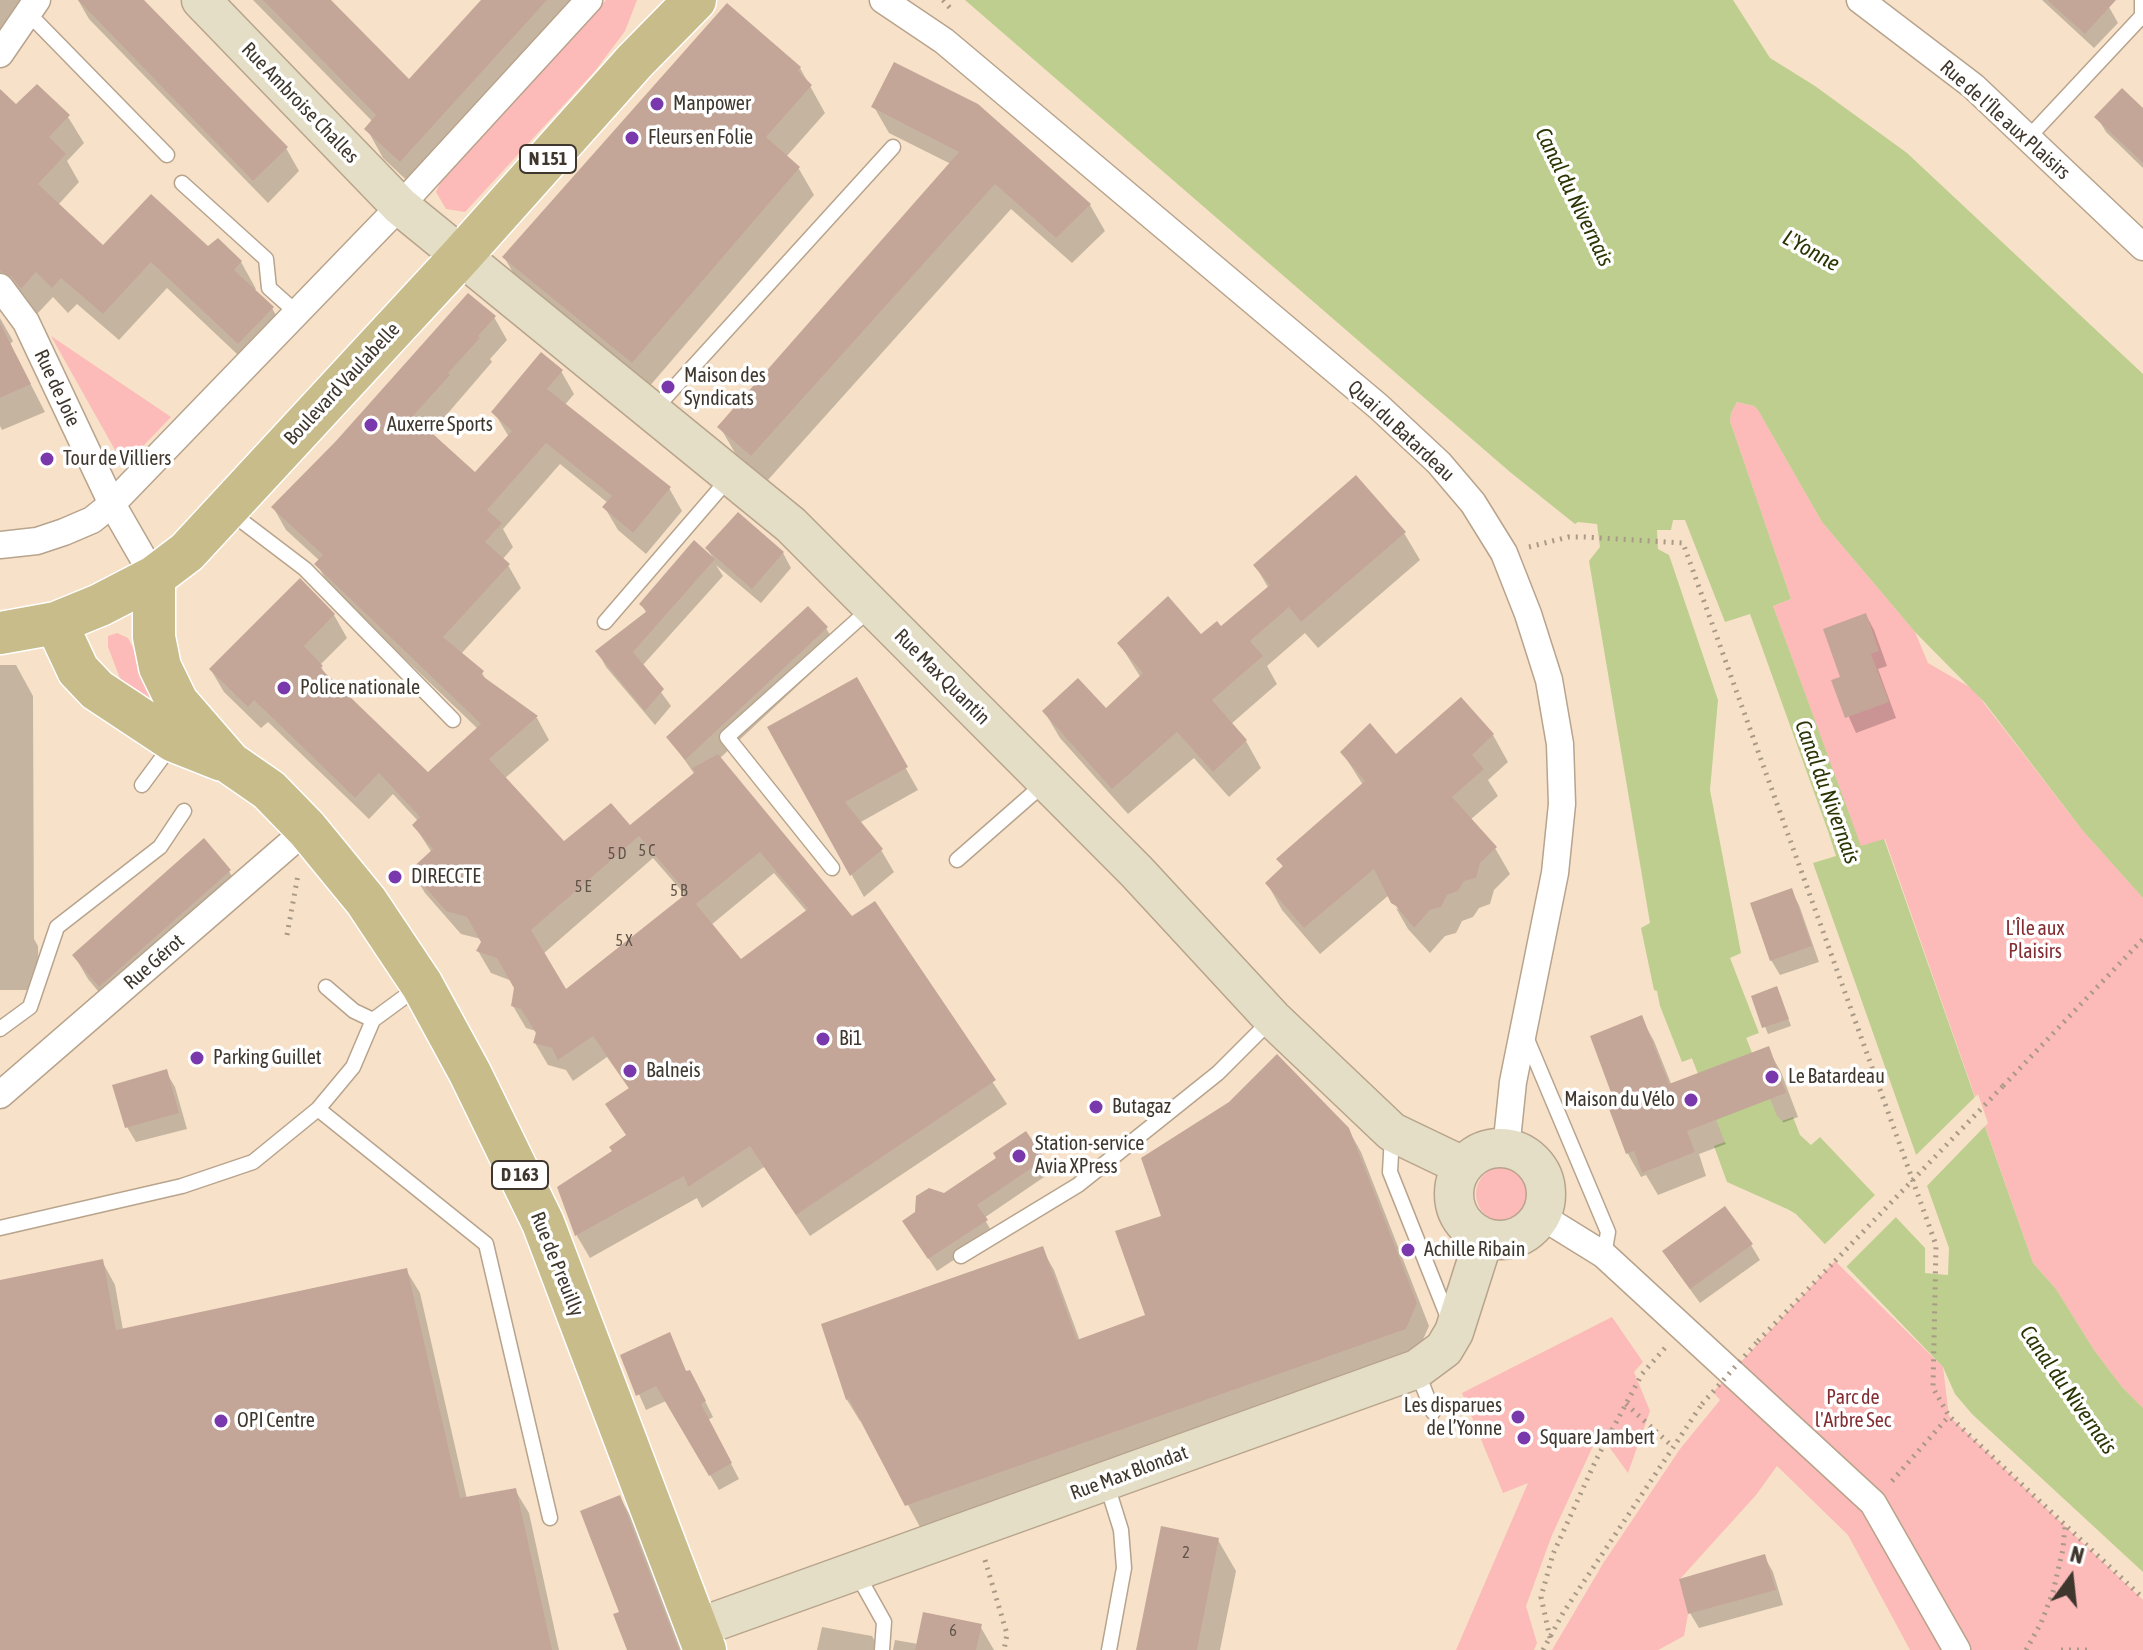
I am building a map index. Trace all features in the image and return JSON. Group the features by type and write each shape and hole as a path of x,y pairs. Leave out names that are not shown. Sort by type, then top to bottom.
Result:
{"main road":[{"name":"Boulevard Vaulabelle","path":"635,61 658,0"},
{"name":"Boulevard Vaulabelle","path":"0,633 56,623 100,605 154,577 187,552 460,257 635,61 695,0"},
{"name":"Rue de Preuilly","path":"154,577 154,637 160,667 177,702 181,728"},
{"name":"Rue de Preuilly","path":"56,623 78,670 97,690 181,728 269,790 307,829 366,901 422,985 470,1073 543,1223 701,1639"}],"street":[{"name":"Rue Ambroise Challes","path":"201,0 400,206"},
{"path":"0,545 37,541 64,532 92,520 112,504 400,206 589,0"},
{"name":"Quai du Batardeau","path":"883,0 944,41 1379,407 1439,463 1473,503 1504,553 1549,680 1560,744 1562,804 1555,873 1522,1028 1506,1149"},
{"name":"Rue de l'Île aux Plaisirs","path":"1860,0 1973,86 2143,247"},
{"path":"0,54 32,6"},
{"name":"Rue Max Quantin","path":"400,206 791,525 1136,871 1272,1018 1392,1132 1463,1166"},
{"name":"Rue de Joie","path":"0,287 26,322 112,504 154,577"},
{"name":"Rue Gérot","path":"0,1095 307,829"},
{"path":"1490,1149 1506,1149 1532,1161 1545,1187 1545,1202 1541,1216 1522,1235 1510,1239 1484,1238 1461,1220 1453,1192 1456,1178 1475,1155 1490,1149"},
{"path":"1541,1216 1604,1255 1873,1503 1957,1650"},
{"name":"Rue Max Blondat","path":"701,1639 856,1571 1417,1369 1444,1349 1454,1332 1484,1238"}],"lane":[{"path":"2028,138 2143,16 2142,0"},
{"path":"32,6 167,155"},
{"path":"651,412 893,147"},
{"path":"182,183 266,259 269,288 297,313"},
{"path":"605,622 731,476"},
{"path":"227,509 305,569 453,720"},
{"path":"832,868 727,737 872,606"},
{"path":"142,785 181,728"},
{"path":"957,860 1047,782"},
{"path":"0,1029 30,1007 57,927 160,847 184,811"},
{"path":"0,1228 182,1186 253,1162 318,1109 353,1067 373,1020 422,985"},
{"path":"326,987 354,1011 373,1020"},
{"path":"961,1256 1078,1185 1218,1073 1272,1018"},
{"path":"1522,1028 1608,1232 1604,1255"},
{"path":"318,1109 486,1244 550,1518"},
{"path":"1392,1132 1390,1172 1454,1332"},
{"path":"1417,1369 1433,1412"},
{"path":"1106,1482 1121,1530 1124,1568 1109,1650"},
{"path":"856,1571 884,1622 882,1650"}],"path":[{"path":"1504,553 1568,537 1683,543 1936,1245 1933,1388 1949,1416 2143,1598"},
{"path":"287,935 298,870"},
{"path":"1543,1650 1563,1613 1702,1404 1758,1341 2143,939"},
{"path":"1550,1638 1541,1597 1553,1554 1596,1460 1642,1374 1680,1326"},
{"path":"1626,1404 1673,1446"},
{"path":"1873,1503 1949,1416"},
{"path":"2026,1650 2053,1592 2065,1525"},
{"path":"974,1529 1007,1634 1004,1650"},
{"path":"2061,1650 2091,1650"}],"green space":[{"path":"606,0 637,0 625,31 595,71 465,212 446,209 436,192 441,181"},
{"path":"51,336 171,417 124,466"},
{"name":"L'Île aux Plaisirs","path":"1737,402 1758,410 1822,522 1915,632 1928,663 1973,689 2083,831 2143,898 2143,1408 2122,1387 2094,1350 2056,1289 2033,1263 1885,839 1861,847 1773,606 1791,599 1730,421"},
{"path":"117,633 128,638 167,714 121,681 108,647 108,636"},
{"path":"1504,1166 1524,1174 1532,1194 1524,1214 1504,1222 1484,1214 1476,1194 1484,1174"},
{"name":"Parc de l'Arbre Sec","path":"1835,1261 1943,1367 1949,1416 2143,1600 2143,1650 1910,1650 1848,1535 1777,1466 1756,1495 1680,1579 1688,1614 1684,1636 1658,1650 1552,1650 1604,1562 1680,1449 1720,1400 1713,1392"},
{"path":"1612,1317 1643,1362 1634,1372 1650,1411 1628,1473 1599,1433 1552,1535 1526,1606 1537,1643 1534,1650 1456,1650 1528,1483 1503,1493 1462,1393"}],"water":[{"path":"965,0 1733,0 1770,58 1815,86 1907,153 2143,374 2143,898 2083,831 1985,703 1915,632 1822,522 1758,410 1737,402 1730,421 1791,599 1773,606 1861,846 1884,839 2033,1263 2056,1289 2094,1350 2122,1387 2143,1408 2143,1572 1972,1414 1955,1394 1943,1367 1794,1212 1727,1182 1714,1146 1793,1117 1800,1135 1811,1145 1820,1137 1925,1248 1925,1273 1948,1275 1949,1248 1813,863 1836,856 1829,834 1750,614 1725,622 1685,520 1673,520 1671,530 1657,530 1658,549 1669,555 1718,700 1710,790 1741,953 1730,958 1759,1033 1682,1062 1657,991 1654,990 1641,928 1650,923 1589,561 1600,547 1597,524 1575,524 1510,472"}],"pier":[{"path":"1978,1094 1988,1123 1924,1189 1913,1158"},
{"path":"1878,1192 1899,1214 1844,1269 1822,1247"}],"building":[{"path":"78,0 144,0 288,147 253,181"},
{"path":"263,0 331,0 409,79 481,0 547,0 400,162 364,129 376,115"},
{"path":"2047,0 2116,0 2085,34"},
{"path":"727,3 801,67 798,71 812,85 766,137 800,167 632,363 502,257"},
{"path":"894,62 978,104 1091,204 1056,238 995,184 751,456 717,427 959,152 871,107"},
{"path":"37,84 70,115 49,137 66,154 38,184 103,245 151,194 208,246 218,238 242,261 234,270 274,307 238,344 151,262 103,314 61,278 52,288 36,272 21,289 12,277 0,271 0,89 16,104"},
{"path":"2122,88 2143,108 2143,163 2094,117"},
{"path":"468,293 496,316 413,416 475,472 512,431 491,412 541,352 563,370 547,389 671,487 633,533 602,507 612,496 546,443 487,510 502,523 485,542 510,564 443,637 484,671 481,675 538,716 489,759 564,841 611,803 630,825 695,772 692,768 718,754 852,916 875,901 996,1080 796,1215 750,1146 688,1187 684,1176 575,1236 557,1187 612,1151 609,1147 626,1135 605,1104 629,1088 593,1036 558,1060 552,1048 533,1043 536,1033 521,1009 511,1006 514,988 497,958 476,951 481,942 467,917 446,911 410,870 433,849 412,825 420,817 379,773 355,798 254,700 248,707 209,669 300,578 335,614 304,646 323,666 320,668 428,772 481,724 314,564 323,555 271,507 336,441","holes":["639,836 687,893 566,989 531,930","760,852 808,909 741,959 696,904"]},
{"path":"0,323 31,384 0,398"},
{"path":"1356,475 1406,532 1301,622 1289,607 1250,641 1263,656 1212,700 1247,740 1213,772 1177,732 1112,789 1042,711 1078,678 1106,708 1143,673 1117,643 1168,596 1201,634 1217,621 1221,626 1270,585 1253,565"},
{"path":"738,512 784,552 752,589 705,548"},
{"path":"694,540 715,559 633,652 664,689 645,711 595,651 647,611 639,604"},
{"path":"808,606 828,627 685,760 666,737"},
{"path":"1866,613 1879,651 1871,654 1889,702 1845,718 1831,680 1840,677 1823,629"},
{"path":"857,677 908,767 845,802 883,849 850,876 767,727"},
{"path":"1461,697 1494,734 1472,755 1484,769 1452,797 1497,847 1480,863 1476,878 1464,881 1458,891 1447,895 1441,907 1430,910 1414,928 1391,903 1374,869 1304,928 1265,883 1283,866 1276,859 1365,781 1340,752 1370,723 1396,754"},
{"path":"204,838 231,870 99,987 72,955"},
{"path":"1792,888 1812,946 1770,961 1750,903"},
{"path":"1777,986 1789,1019 1762,1028 1751,996"},
{"name":"Maison du Vélo","path":"1642,1015 1669,1084 1769,1046 1786,1093 1687,1131 1695,1152 1642,1173 1634,1151 1626,1154 1609,1109 1616,1106 1590,1036"},
{"path":"1277,1054 1349,1128 1417,1303 1406,1329 905,1506 849,1399 846,1400 821,1324 1043,1246 1077,1340 1145,1315 1115,1231 1161,1216 1141,1158 1229,1102"},
{"path":"167,1069 179,1113 125,1128 112,1085"},
{"path":"1026,1131 1045,1159 977,1205 988,1220 928,1259 902,1221 915,1212 916,1196 929,1188 944,1193 996,1158 993,1153"},
{"path":"1725,1206 1753,1244 1690,1289 1662,1251"},
{"name":"OPI Centre","path":"103,1259 116,1330 407,1268 460,1498 516,1488 552,1650 0,1650 0,1280"},
{"path":"670,1332 686,1371 690,1370 706,1401 701,1404 732,1463 709,1476 656,1386 636,1396 620,1355"},
{"path":"620,1495 679,1650 627,1650 613,1614 619,1612 580,1511"},
{"path":"1161,1526 1219,1538 1197,1650 1136,1650"},
{"path":"1765,1554 1776,1590 1688,1614 1679,1579"},
{"path":"923,1612 982,1624 976,1650 915,1650"}],"waterway":[{"path":"1700,972 1719,1048 1752,1132 1807,1187"}],"place":[{"name":"Manpower","path":"657,104"},
{"name":"Fleurs en Folie","path":"632,138"},
{"name":"Maison des Syndicats","path":"668,387"},
{"name":"Auxerre Sports","path":"371,425"},
{"name":"Tour de Villiers","path":"47,459"},
{"name":"Police nationale","path":"284,688"},
{"name":"DIRECCTE","path":"395,877"},
{"name":"Bi1","path":"823,1039"},
{"name":"Parking Guillet","path":"197,1058"},
{"name":"Balneis","path":"630,1071"},
{"name":"Le Batardeau","path":"1772,1077"},
{"name":"Maison du Vélo","path":"1691,1100"},
{"name":"Butagaz","path":"1096,1107"},
{"name":"Station-service Avia XPress","path":"1019,1156"},
{"name":"Achille Ribain","path":"1408,1250"},
{"name":"Les disparues de l’Yonne","path":"1518,1417"},
{"name":"OPI Centre","path":"221,1421"},
{"name":"Square Jambert","path":"1524,1438"}],"water label":[{"name":"Canal du Nivernais","path":"1574,197"},
{"name":"L'Yonne","path":"1811,251"},
{"name":"Canal du Nivernais","path":"1827,792"},
{"name":"Canal du Nivernais","path":"2068,1390"}]}
